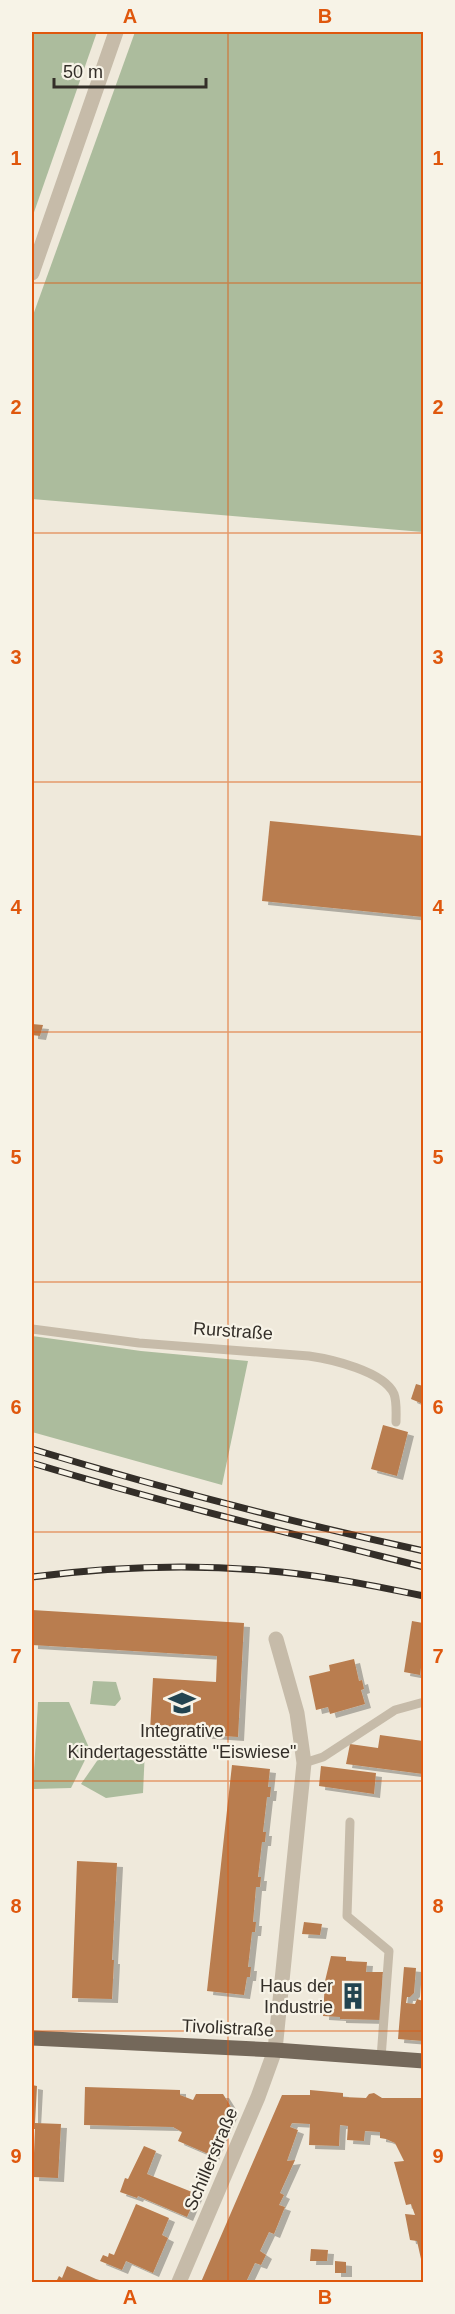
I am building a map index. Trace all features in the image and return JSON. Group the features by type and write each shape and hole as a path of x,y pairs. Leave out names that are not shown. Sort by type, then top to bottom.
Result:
{"main road":[{"name":"Tivolistraße","path":"32,2038 275,2049 423,2061"}],"street":[{"path":"32,273 116,32"},
{"name":"Schillerstraße","path":"180,2283 261,2091 275,2049 304,1763 297,1713 276,1639"}],"lane":[{"name":"Rurstraße","path":"32,1329 139,1343 309,1356 333,1360 383,1382 393,1394 396,1422"},
{"path":"304,1763 323,1757 395,1710 423,1702"},
{"path":"350,1822 347,1916 389,1951 381,2058"}],"green space":[{"path":"32,32 97,32 32,218"},
{"path":"135,32 423,32 423,532 32,499 32,318"},
{"path":"32,1336 141,1351 248,1361 222,1485 32,1432"},
{"path":"93,1681 116,1682 121,1699 115,1706 90,1704"},
{"path":"38,1702 69,1702 90,1750 71,1788 33,1789"},
{"path":"106,1748 145,1749 143,1793 106,1798 81,1784"}],"building":[{"path":"270,821 423,836 423,917 262,901"},
{"path":"32,1024 43,1025 40,1036 32,1035"},
{"path":"416,1384 423,1386 423,1404 411,1399"},
{"path":"383,1425 408,1432 397,1476 371,1469"},
{"path":"32,1610 244,1623 238,1737 150,1731 153,1678 216,1682 217,1656 32,1645"},
{"path":"412,1621 423,1623 420,1675 404,1672"},
{"path":"354,1659 359,1681 362,1680 364,1689 361,1690 365,1704 330,1714 328,1707 316,1710 309,1676 330,1671 329,1665"},
{"path":"380,1735 423,1741 423,1774 346,1764 350,1744 378,1748"},
{"path":"232,1765 270,1769 268,1787 271,1787 270,1797 267,1797 263,1832 266,1832 265,1842 262,1842 258,1877 261,1877 260,1887 256,1887 253,1922 256,1922 255,1932 252,1932 248,1967 251,1967 250,1977 247,1977 244,1995 207,1991"},
{"path":"321,1766 376,1773 374,1794 319,1786"},
{"path":"77,1861 117,1863 112,1999 72,1998"},
{"path":"304,1922 322,1924 320,1935 302,1934"},
{"name":"Haus der Industrie","path":"331,1956 346,1957 346,1961 367,1962 366,1972 383,1972 380,2020 340,2019 340,2017 323,2016 325,1981"},
{"path":"404,1967 416,1968 414,1993 407,1997 406,2003 415,2004 417,1999 423,2001 423,2041 398,2039"},
{"path":"32,2085 37,2086 35,2123 61,2124 58,2178 33,2177 35,2129 32,2129"},
{"path":"85,2087 180,2090 180,2095 193,2100 196,2094 223,2094 233,2110 213,2156 178,2141 182,2132 173,2127 84,2125"},
{"path":"310,2090 343,2093 343,2097 366,2098 369,2094 374,2093 382,2098 423,2098 423,2268 417,2241 410,2240 405,2214 415,2215 411,2204 406,2205 394,2162 404,2161 395,2143 380,2138 380,2132 365,2131 364,2141 347,2140 348,2126 340,2125 339,2146 309,2145 310,2124 292,2123 290,2127 298,2130 287,2161 295,2160 280,2193 284,2195 279,2205 285,2207 274,2234 269,2232 260,2251 266,2255 261,2265 255,2263 246,2282 201,2282 282,2095 310,2095"},
{"path":"144,2146 156,2151 147,2174 197,2194 187,2217 138,2196 137,2198 120,2192 125,2178 128,2179"},
{"path":"136,2204 169,2218 162,2235 168,2238 153,2273 126,2261 122,2270 100,2261 103,2255 108,2257 109,2253 114,2255"},
{"path":"311,2249 328,2250 327,2261 310,2261"},
{"path":"335,2261 346,2262 346,2273 335,2273"},
{"path":"67,2266 106,2282 56,2282 59,2276 62,2278"}],"railway":[{"path":"32,1449 226,1504 424,1551"},
{"path":"32,1463 178,1504 424,1567"},
{"path":"32,1577 146,1568 232,1568 322,1577 424,1596"}],"place":[{"name":"Integrative Kindertagesstätte \"Eiswiese\"","path":"182,1703"},
{"name":"Haus der Industrie","path":"353,1996"}]}
